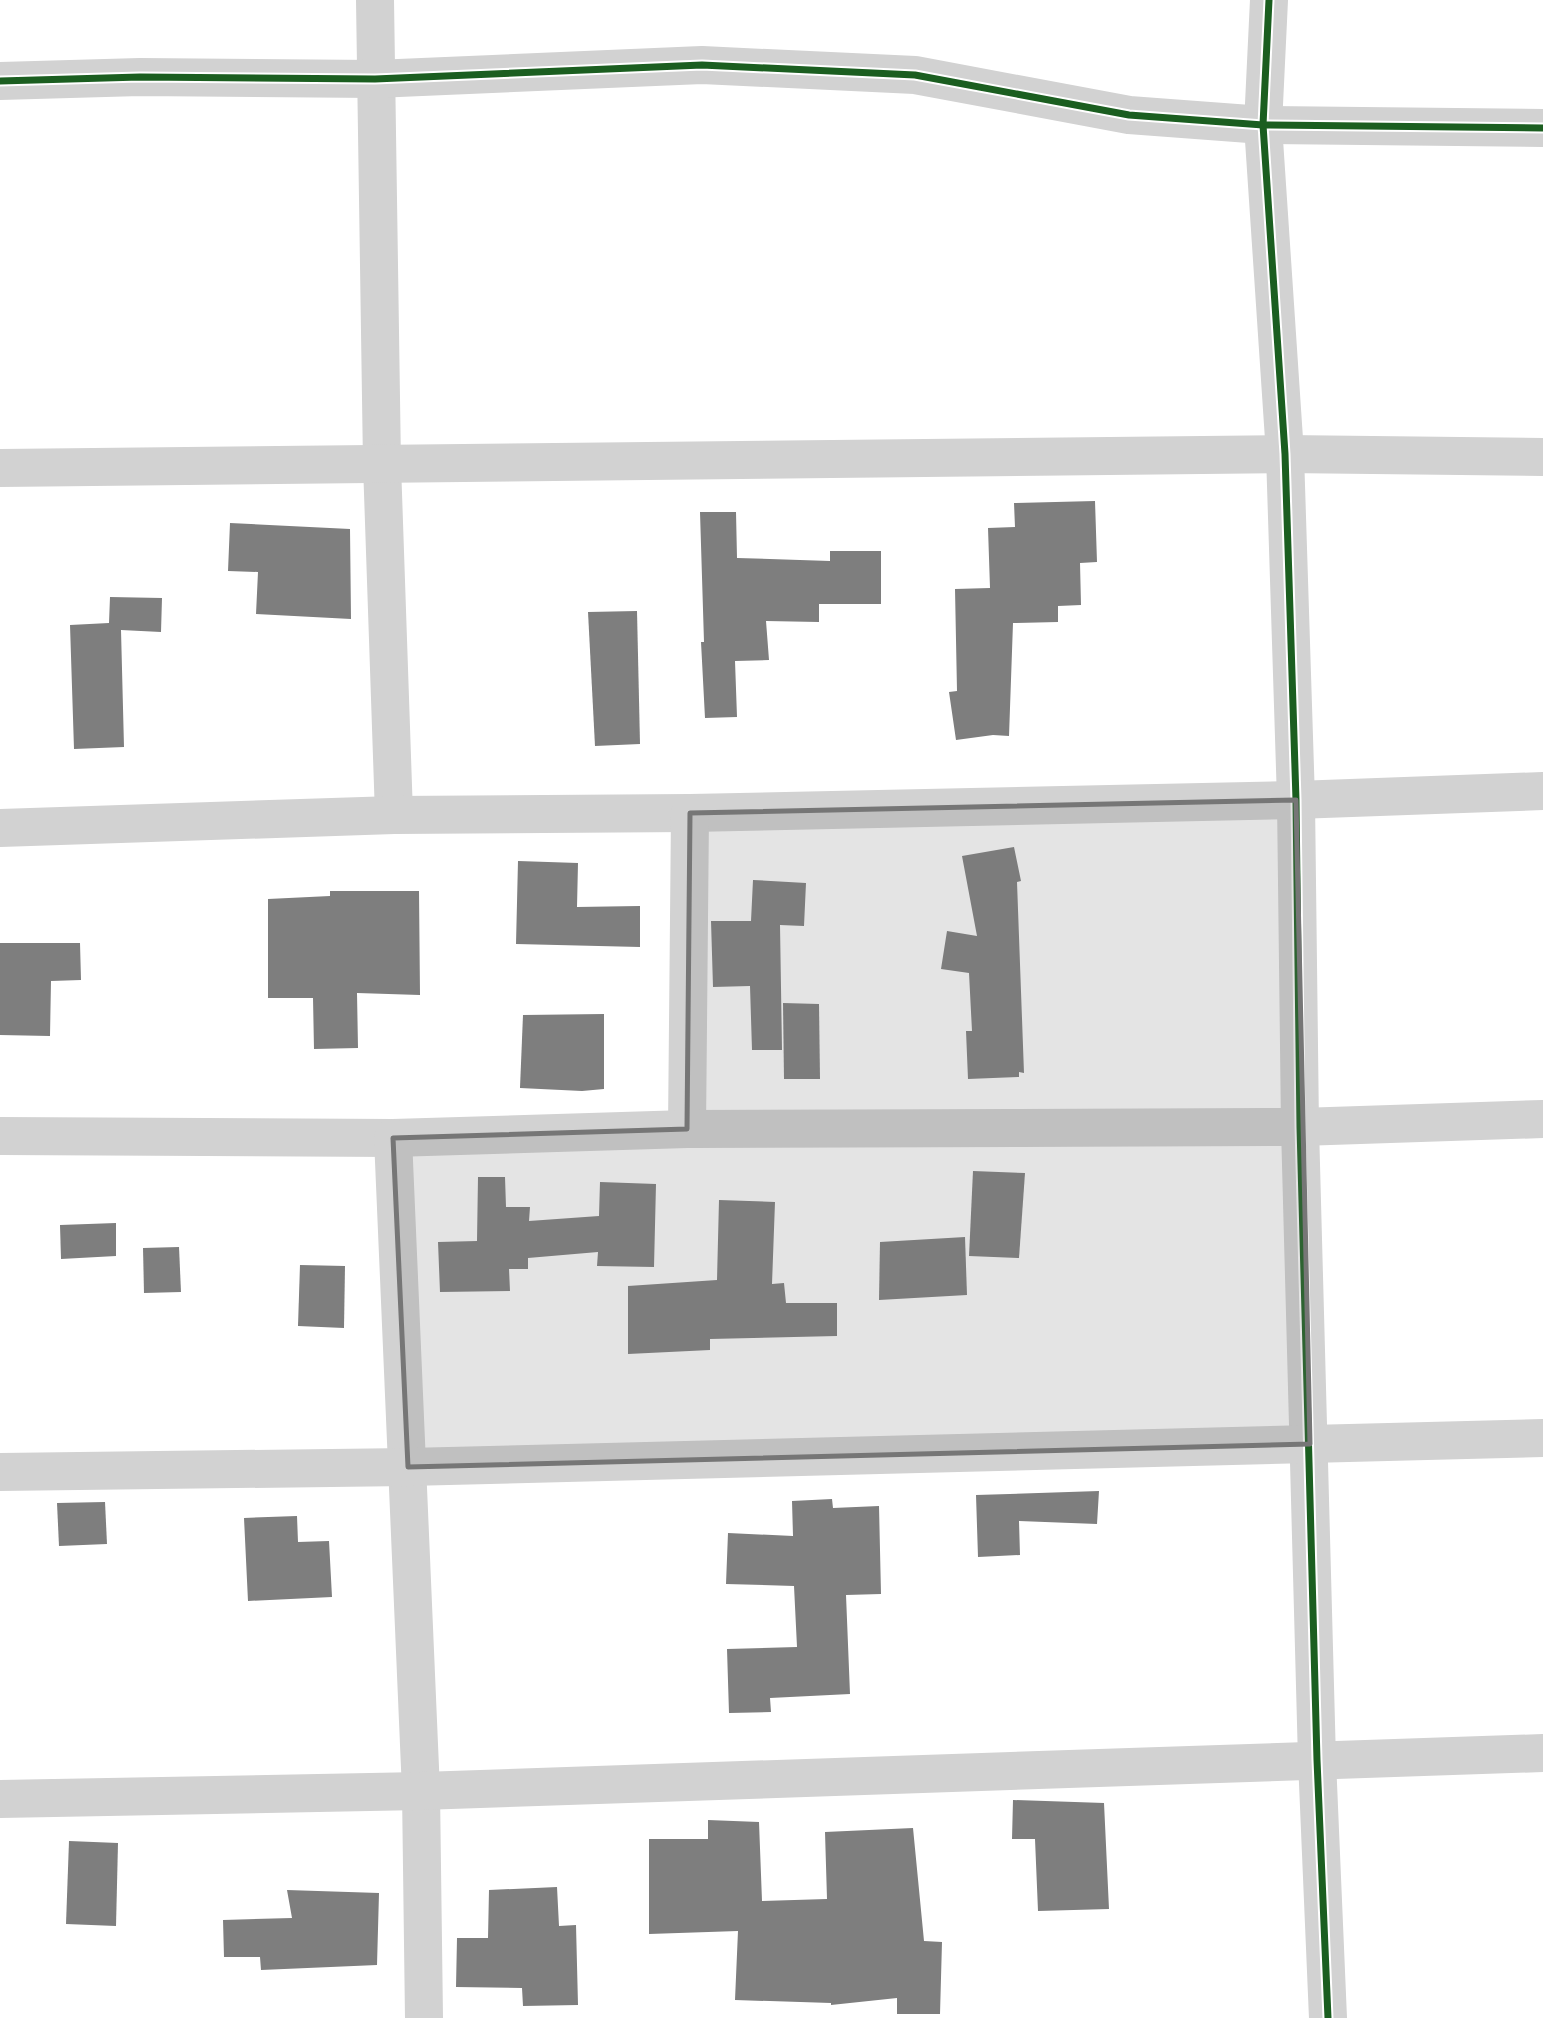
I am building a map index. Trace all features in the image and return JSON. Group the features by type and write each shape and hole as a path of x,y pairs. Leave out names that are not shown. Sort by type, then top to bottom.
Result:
{"street":[{"path":"375,0 382,464 394,815"},
{"path":"1269,0 1264,125 1285,454 1296,800 1300,1127 1317,1760 1328,2018"},
{"path":"0,81 140,77 375,79 702,65 915,75 1129,115 1264,125 1543,128"},
{"path":"0,468 1285,454 1543,457"},
{"path":"0,828 394,815 690,813 1543,792"},
{"path":"687,1129 690,813"},
{"path":"0,1136 393,1138 687,1129 1300,1127 1543,1119"},
{"path":"393,1138 421,1791 424,2018"},
{"path":"0,1472 408,1467 1543,1438"},
{"path":"0,1799 421,1791 1543,1753"}],"highlighted area":[{"path":"1296,800 1310,1444 408,1467 393,1138 687,1129 690,813"}],"building":[{"path":"1095,501 1097,562 1080,563 1081,605 1058,606 1058,622 1013,623 1009,736 993,735 956,740 949,692 957,691 955,589 990,588 988,528 1015,527 1014,503"},
{"path":"700,512 736,512 737,558 830,561 830,551 881,551 881,604 819,604 819,622 766,621 769,660 735,661 737,717 705,718 701,642 704,642"},
{"path":"230,523 350,529 351,619 256,614 258,572 228,571"},
{"path":"110,597 162,598 161,632 121,630 124,747 74,749 70,625 109,623"},
{"path":"637,611 640,744 595,746 588,612"},
{"path":"1014,847 1021,881 1017,882 1024,1073 1019,1072 1019,1077 968,1079 966,1031 972,1031 969,973 941,969 947,931 977,936 962,856"},
{"path":"518,861 578,863 577,907 640,906 640,947 516,944"},
{"path":"753,880 806,883 804,926 780,925 782,1050 752,1050 750,986 713,987 711,921 751,921"},
{"path":"330,891 419,891 420,995 357,993 358,1048 314,1049 313,998 268,998 268,899 330,896"},
{"path":"0,943 80,943 81,980 51,981 50,1036 0,1035"},
{"path":"783,1003 819,1004 820,1079 784,1079"},
{"path":"604,1014 604,1089 582,1091 520,1088 523,1015"},
{"path":"973,1171 1025,1173 1019,1258 969,1256"},
{"path":"478,1177 505,1177 506,1207 530,1207 529,1221 599,1216 600,1182 656,1184 654,1267 597,1266 598,1252 528,1258 528,1269 509,1269 510,1291 440,1292 438,1242 477,1241"},
{"path":"719,1200 775,1202 772,1284 784,1283 786,1303 837,1303 837,1336 710,1339 710,1350 628,1354 628,1286 717,1280"},
{"path":"116,1223 116,1256 61,1259 60,1225"},
{"path":"965,1237 967,1295 879,1300 880,1242"},
{"path":"179,1247 181,1292 144,1293 143,1248"},
{"path":"300,1265 345,1266 344,1328 298,1326"},
{"path":"1099,1491 1097,1524 1019,1521 1020,1555 978,1557 976,1495"},
{"path":"832,1499 833,1508 879,1506 881,1594 846,1595 850,1694 770,1698 771,1712 729,1713 727,1649 797,1647 794,1586 726,1584 728,1533 793,1536 792,1501"},
{"path":"105,1502 107,1544 59,1546 57,1503"},
{"path":"297,1516 298,1542 329,1541 332,1597 248,1601 244,1518"},
{"path":"1013,1800 1104,1803 1109,1909 1038,1911 1035,1839 1012,1839"},
{"path":"708,1820 759,1822 762,1901 827,1899 825,1832 913,1828 924,1941 942,1942 940,2014 897,2014 897,1998 831,2005 735,2000 738,1931 649,1934 649,1839 708,1839"},
{"path":"69,1841 118,1843 116,1926 66,1924"},
{"path":"557,1887 559,1926 576,1925 578,2005 523,2006 522,1988 456,1987 457,1938 488,1938 489,1890"},
{"path":"287,1890 379,1893 377,1965 261,1970 260,1957 224,1957 223,1920 292,1918"}],"cycle path":[{"path":"1269,0 1263,125 1285,454 1296,800 1300,1127 1317,1760 1328,2018"},
{"path":"0,81 140,77 375,79 702,65 915,75 1129,115 1263,125 1543,128"}]}
